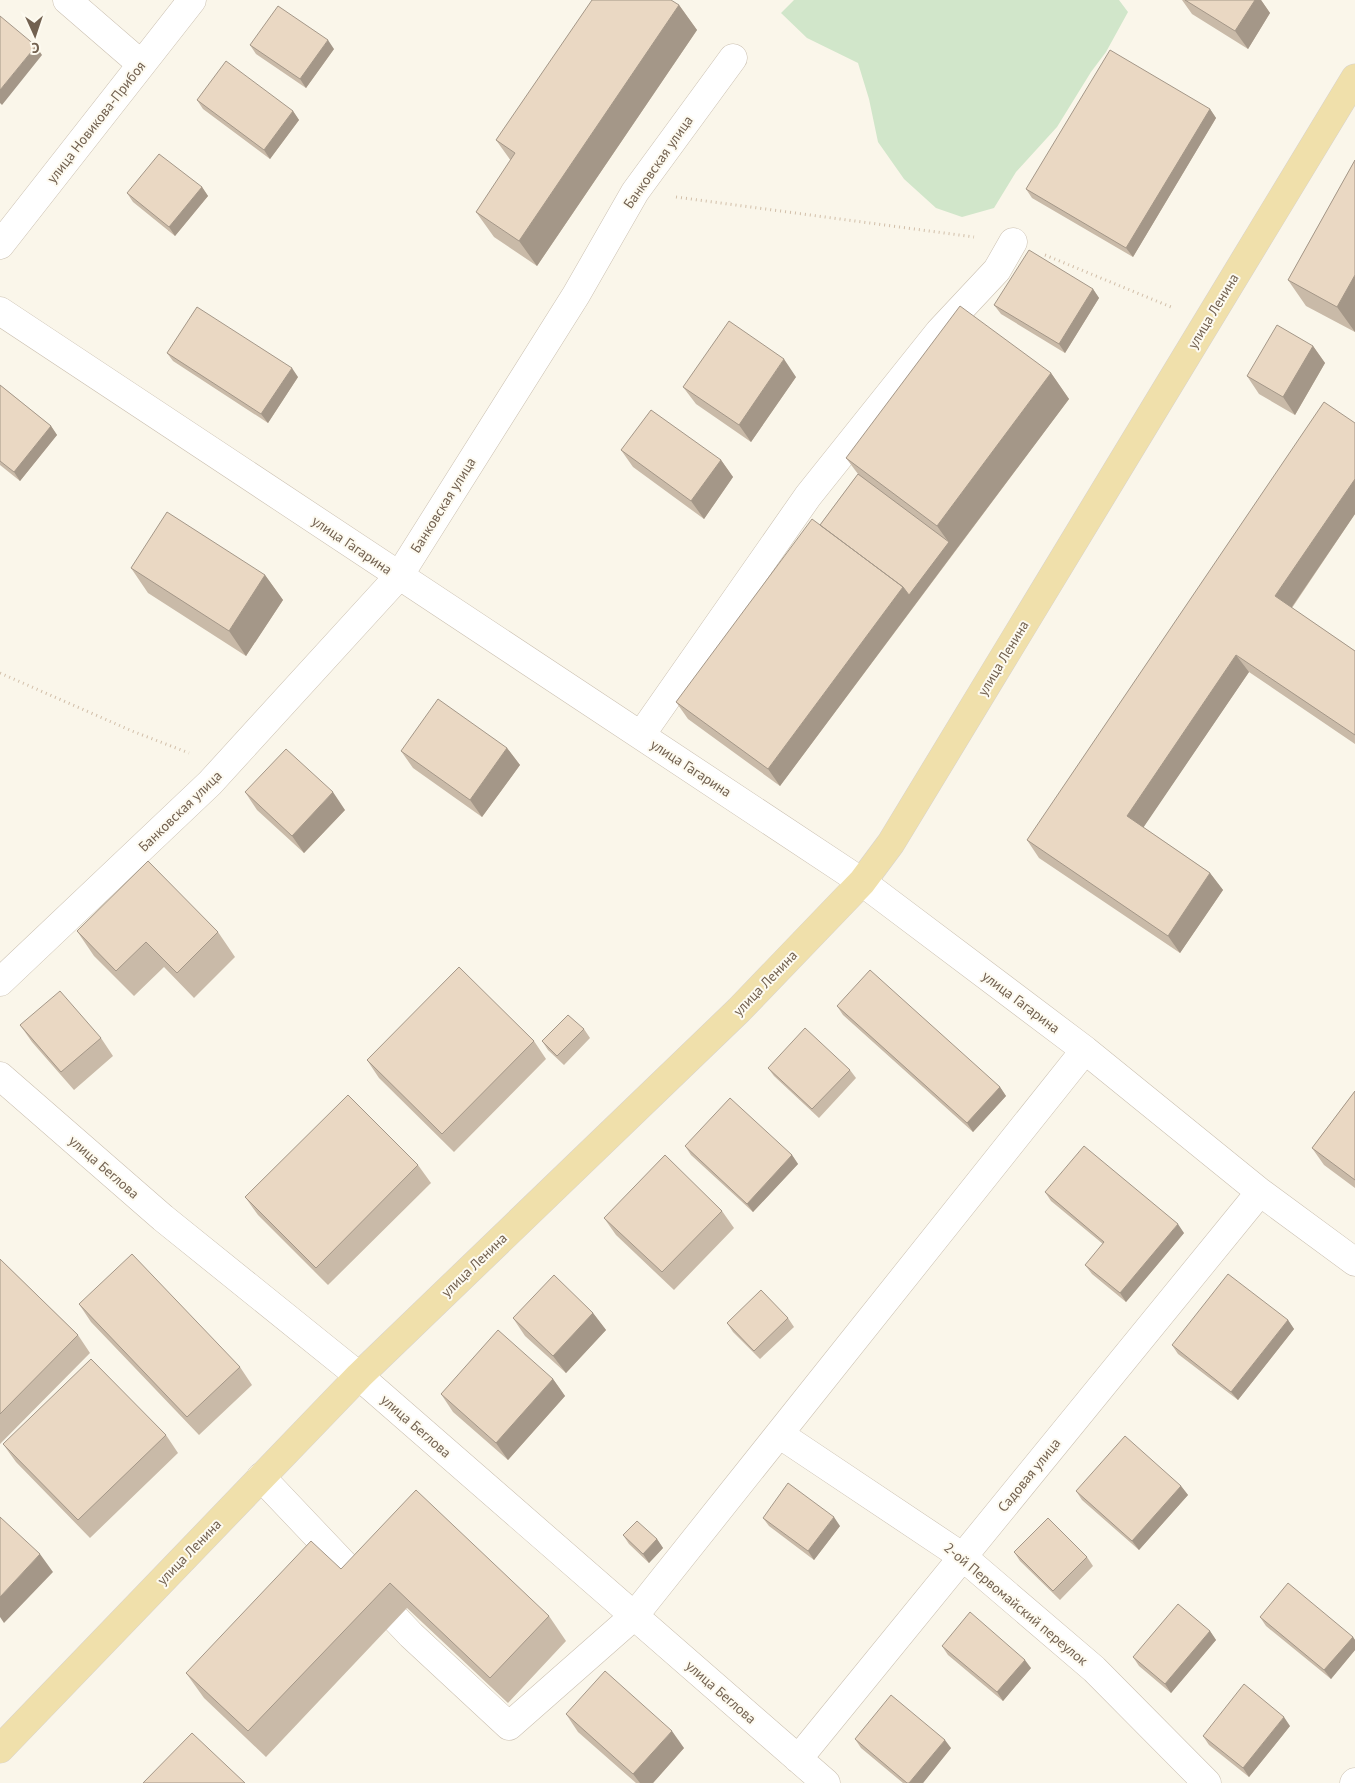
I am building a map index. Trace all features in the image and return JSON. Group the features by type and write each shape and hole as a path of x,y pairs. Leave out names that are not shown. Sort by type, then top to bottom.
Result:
{"main road":[{"name":"улица Ленина","path":"0,1750 359,1376 739,1010 862,882 891,843 1355,78"}],"street":[{"path":"67,0 141,64"},
{"name":"улица Новикова-Прибоя","path":"0,245 192,0"},
{"name":"Банковская улица","path":"0,982 210,783 399,576 576,294 635,192 733,58"},
{"path":"641,735 808,496 939,332 997,270 1013,242"},
{"name":"улица Гагарина","path":"0,311 862,882 1085,1050 1260,1192 1355,1262"},
{"path":"261,1477 411,1635 509,1726 634,1616 1085,1050"},
{"name":"улица Беглова","path":"0,1076 163,1218 359,1376 826,1783"},
{"name":"Садовая улица","path":"798,1759 1260,1192"},
{"name":"2-ой Первомайский переулок","path":"779,1434 963,1557 1094,1669 1207,1783"}],"path":[{"path":"635,192 1013,242 1171,307"},
{"path":"0,673 132,731 225,767"}],"green space":[{"path":"794,0 1119,0 1128,12 1106,52 1091,72 1057,127 1016,172 994,208 962,217 936,208 904,179 878,142 869,99 858,63 807,38 781,13"}],"building":[{"path":"592,0 671,0 679,5 519,241 476,212 515,153 496,140"},
{"path":"1185,0 1255,0 1235,31"},
{"path":"278,6 328,40 300,79 250,45"},
{"path":"0,16 36,46 0,90"},
{"path":"1110,50 1210,109 1126,248 1026,189"},
{"path":"226,61 293,111 264,150 197,100"},
{"path":"159,154 202,187 169,227 127,193"},
{"path":"1355,160 1355,275 1337,307 1288,280"},
{"path":"1029,250 1093,289 1059,344 994,305"},
{"path":"960,306 1051,373 937,526 846,458"},
{"path":"197,307 292,368 261,414 167,353"},
{"path":"729,321 784,359 739,425 683,387"},
{"path":"1277,325 1313,346 1283,397 1247,376"},
{"path":"0,385 51,426 14,472 0,461"},
{"path":"1324,402 1355,423 1355,479 1275,596 1355,651 1355,735 1236,655 1127,816 1210,873 1168,936 1027,840"},
{"path":"651,410 721,460 691,501 621,450"},
{"path":"858,474 949,542 909,595 903,587 820,525"},
{"path":"167,512 265,575 229,631 131,568"},
{"path":"812,519 903,587 768,769 676,702"},
{"path":"438,699 507,748 470,800 401,751"},
{"path":"286,749 333,792 292,836 245,792"},
{"path":"148,861 218,932 177,973 146,942 116,971 77,931"},
{"path":"459,967 534,1041 442,1134 367,1060"},
{"path":"870,970 1000,1087 967,1123 837,1006"},
{"path":"60,991 101,1038 61,1072 20,1025"},
{"path":"568,1015 584,1029 557,1056 542,1041"},
{"path":"805,1028 850,1070 812,1109 768,1068"},
{"path":"1355,1091 1355,1180 1312,1148"},
{"path":"348,1095 418,1165 316,1268 245,1197"},
{"path":"730,1098 792,1155 747,1204 685,1146"},
{"path":"1084,1146 1178,1224 1120,1293 1085,1265 1104,1242 1045,1192"},
{"path":"665,1155 722,1211 662,1272 604,1218"},
{"path":"132,1254 240,1367 187,1417 79,1304"},
{"path":"0,1259 78,1335 0,1414"},
{"path":"1228,1274 1288,1320 1231,1392 1172,1345"},
{"path":"554,1275 593,1313 553,1356 513,1318"},
{"path":"761,1290 788,1318 754,1351 727,1323"},
{"path":"498,1330 553,1379 496,1443 441,1394"},
{"path":"91,1359 166,1435 78,1520 3,1444"},
{"path":"1125,1436 1181,1486 1132,1541 1076,1491"},
{"path":"788,1483 834,1517 808,1551 763,1518"},
{"path":"416,1490 549,1616 490,1678 390,1583 248,1731 186,1673 311,1541 341,1569"},
{"path":"0,1517 40,1554 0,1597"},
{"path":"1048,1518 1087,1557 1053,1591 1014,1552"},
{"path":"637,1521 657,1539 643,1554 623,1535"},
{"path":"1288,1583 1353,1637 1324,1670 1260,1617"},
{"path":"1178,1604 1210,1631 1165,1684 1133,1657"},
{"path":"970,1612 1025,1660 997,1692 942,1646"},
{"path":"605,1671 672,1731 633,1774 566,1714"},
{"path":"1244,1684 1284,1717 1243,1768 1203,1736"},
{"path":"891,1695 945,1740 909,1783 855,1739"},
{"path":"192,1733 245,1783 143,1783"}]}
